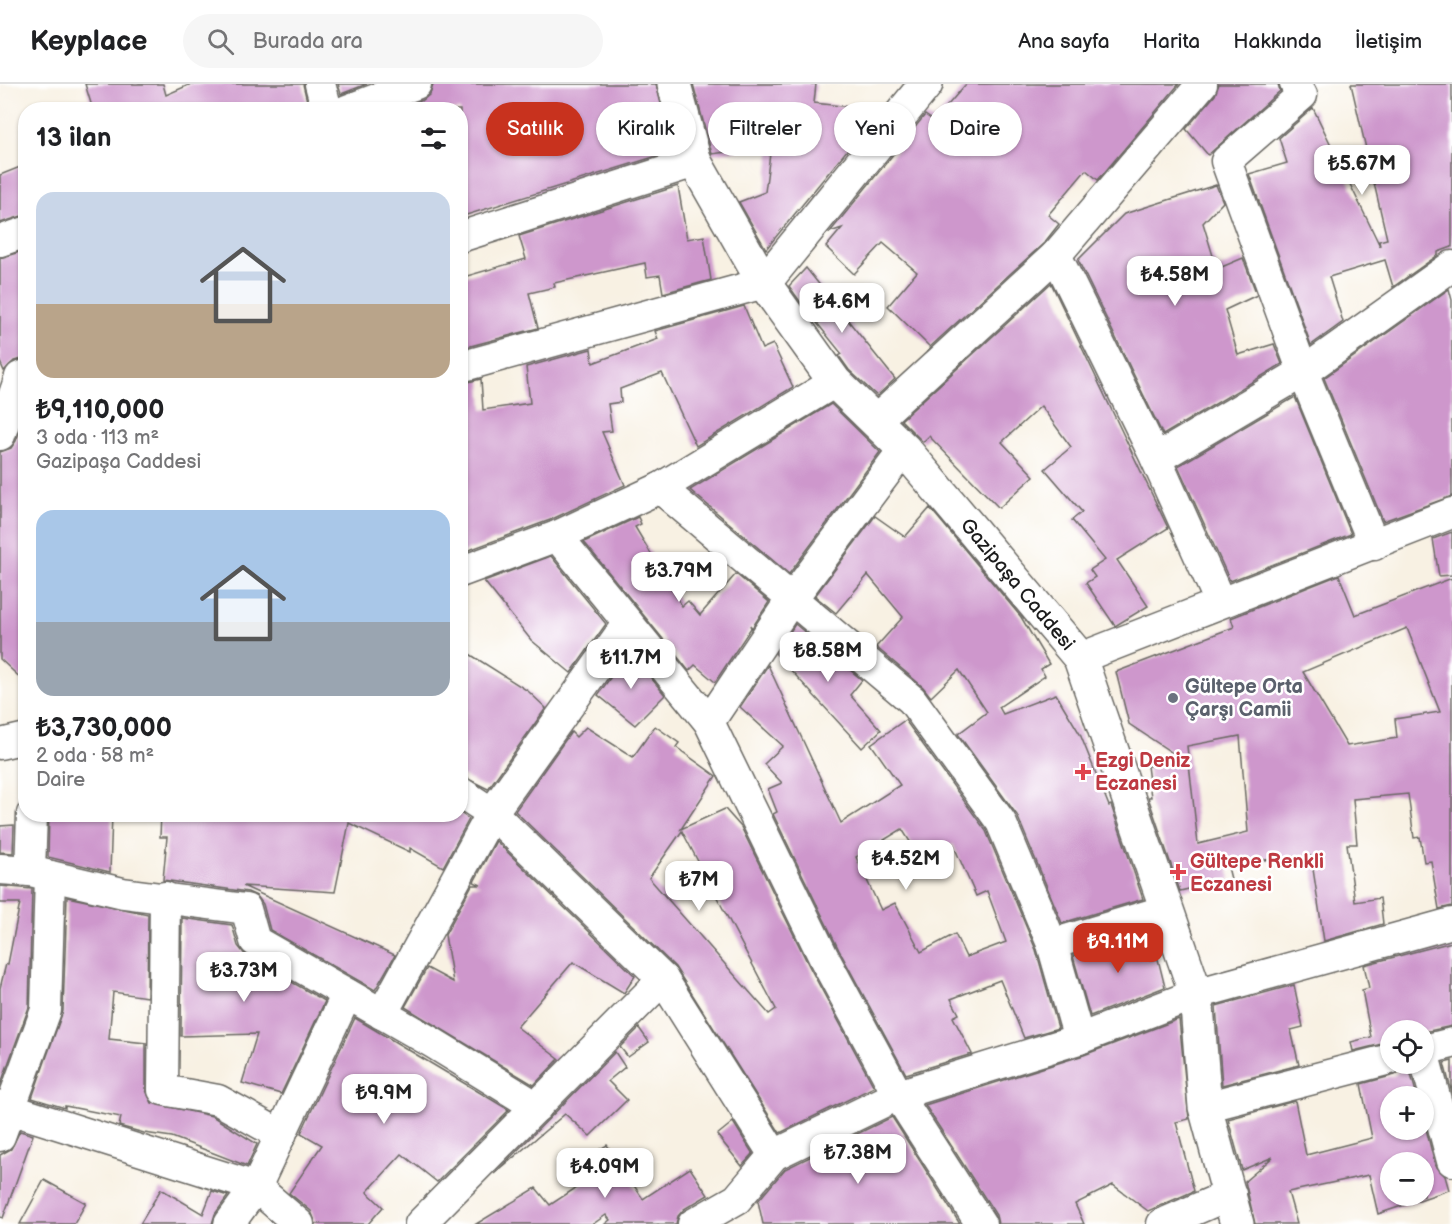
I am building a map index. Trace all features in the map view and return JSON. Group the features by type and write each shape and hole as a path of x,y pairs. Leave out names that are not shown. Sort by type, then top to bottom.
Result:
{"street":[{"path":"320,84 325,102"},
{"path":"368,102 416,84"},
{"name":"Gazipaşa Caddesi","path":"674,84 695,162 764,283 835,382 904,449 1080,658 1196,994 1205,1107 1234,1209"},
{"path":"468,365 764,283 926,84"},
{"path":"875,421 1056,255 1202,84"},
{"path":"1295,84 1302,95 1226,161 1303,372 1374,545"},
{"path":"468,234 695,162"},
{"path":"0,242 18,235"},
{"path":"1056,255 1156,459 1220,602"},
{"path":"1156,459 1303,372 1452,267"},
{"path":"468,569 557,536 660,488 835,382"},
{"path":"0,435 18,392"},
{"path":"709,722 791,600 904,449"},
{"path":"660,488 912,700 1001,822 1052,944 1079,1039"},
{"path":"1080,658 1452,513"},
{"path":"557,536 709,722 824,958 898,1095 981,1224"},
{"path":"382,1014 492,813 628,623"},
{"path":"0,744 18,740"},
{"path":"468,797 492,813 663,979 774,1155"},
{"path":"33,822 40,873 46,1010 4,1117 256,1187 299,1224"},
{"path":"0,869 40,873 123,893 246,909 255,941 537,1107"},
{"path":"165,897 163,1090 218,1100 281,1135"},
{"path":"1052,944 1166,910"},
{"path":"693,1224 738,1211 774,1155 898,1095 1079,1039 1196,994 1452,923"},
{"path":"420,1224 663,979"},
{"path":"229,1224 256,1187 347,994"},
{"path":"1434,1049 1452,1043"},
{"path":"1205,1107 1380,1062"},
{"path":"1430,1074 1452,1161"},
{"path":"1162,1224 1234,1209"}],"building":[{"path":"85,84 163,84 166,95 191,84 303,84 307,102 91,102"},
{"path":"338,84 367,84 341,94"},
{"path":"433,84 656,84 661,102 596,102 596,156 657,156 468,215 468,102 418,102 430,94"},
{"path":"693,84 816,84 814,102 708,102 708,139"},
{"path":"966,84 1179,84 1098,180 1086,170 1048,215 1059,224 1044,243 930,347 888,306 917,272 883,243 854,274 826,247 842,228 830,232 892,156 916,156 916,126 925,115 928,117 928,156 1022,156 1022,102 950,102"},
{"path":"1219,84 1278,84 1280,91 1208,155 1186,129 1215,95"},
{"path":"1351,84 1452,84 1452,247 1438,252 1438,255 1393,287 1385,260 1329,277 1343,322 1311,345 1249,174 1287,163 1279,138 1313,108 1380,246 1379,241 1387,239"},
{"path":"822,104 834,105 834,156 842,156 766,249 739,202 765,192 770,156 822,156"},
{"path":"18,168 18,217 0,223 0,175"},
{"path":"1216,185 1223,202 1203,223 1217,269 1243,258 1257,295 1225,310 1238,355 1274,344 1282,364 1163,435 1078,260 1124,214"},
{"path":"678,186 687,239 704,236 711,280 663,293 660,275 647,277 645,263 554,283 555,287 529,293 538,328 468,347 468,276 526,259 519,236"},
{"path":"18,252 18,360 4,371 0,362 0,258"},
{"path":"806,268 895,379 877,396 849,370 839,356 842,354 817,323 820,322 804,307 789,286"},
{"path":"1051,283 1168,528 1117,560 1148,606 1115,626 1086,583 1095,577 1090,570 1105,560 1072,520 1082,512 1045,469 1071,447 1041,406 1002,442 1034,476 999,508 929,436 923,442 901,420"},
{"path":"1449,289 1452,300 1452,496 1383,521 1324,378"},
{"path":"744,306 762,349 773,344 793,387 696,446 662,373 620,389 621,402 608,404 612,431 602,432 625,485 550,520 468,550 468,382 481,379 483,410 530,403 526,367 591,349 593,363 658,339 655,331"},
{"path":"1295,397 1351,534 1230,581 1178,466"},
{"path":"831,404 880,452 789,574 690,490"},
{"path":"18,436 18,676 0,659 0,452 11,448"},
{"path":"930,508 1021,617 1049,664 1041,669 1045,676 999,707 1003,714 1056,694 1080,734 1109,806 1111,805 1143,899 1062,923 1017,815 958,734 987,712 959,670 931,697 923,687 876,647 903,617 868,575 836,613 815,596 875,516 905,537"},
{"path":"638,517 641,524 635,527 682,606 688,601 700,615 736,574 769,602 752,628 750,625 751,628 715,682 695,665 689,671 584,542"},
{"path":"1452,532 1452,575 1439,576 1433,539"},
{"path":"551,556 606,624 571,673 531,640 484,581"},
{"path":"1339,575 1355,615 1452,578 1452,906 1439,909 1431,861 1424,862 1420,837 1414,838 1408,794 1353,799 1357,844 1347,844 1355,902 1380,898 1383,924 1324,941 1311,856 1227,863 1231,879 1180,891 1148,797 1151,797 1147,766 1186,762 1129,724 1116,672 1234,627 1231,618","holes":["1407,628 1440,712 1395,719 1397,738 1347,746 1303,672","1240,736 1248,832 1198,844 1187,746"]},
{"path":"795,624 862,680 850,695 881,730 862,748 776,654"},
{"path":"629,651 665,695 635,725 598,695"},
{"path":"468,653 528,691 546,708 488,789 468,779"},
{"path":"768,665 841,823 900,785 871,744 905,720 986,831 1036,950 1058,1028 1024,1038 1000,980 951,999 959,1014 953,1017 972,1054 906,1074 839,950 773,814 777,812 768,789 782,783 764,764 783,746 740,707","holes":["902,829 919,856 939,843 944,850 953,844 976,896 987,891 1006,942 966,957 955,934 921,952 895,903 881,910 856,857"]},
{"path":"655,726 679,743 676,747 716,776 681,829 725,809 741,827 809,966 874,1087 780,1133 675,967 515,811 571,732 576,737 586,727 633,757","holes":["682,831 776,1009 769,1014 649,878"]},
{"path":"49,822 112,822 110,872 48,857"},
{"path":"161,822 467,822 443,867 410,848 410,852 349,823 335,892 243,886 395,955 375,990 270,930 263,904 257,896 248,892 163,880 167,837 160,837"},
{"path":"14,825 13,853 0,852 0,826"},
{"path":"496,841 635,976 624,993 573,962 517,1027 559,1059 534,1085 405,1007 427,968 453,982 445,935 472,885 481,885 474,882"},
{"path":"0,886 32,889 29,1007 0,1086 0,988 6,964 8,964 20,903 0,903"},
{"path":"67,897 148,914 147,997 113,992 109,1039 146,1043 146,1090 152,1103 212,1116 257,1144 247,1166 172,1137 119,1126 121,1117 65,1106 65,1108 32,1098 63,1011"},
{"path":"182,918 232,925 238,946 246,956 325,1001 281,1094 242,1083 257,1034 181,1036"},
{"path":"1145,934 1151,960 1158,959 1165,987 1090,1016 1073,956"},
{"path":"1452,942 1452,1026 1434,1030 1434,1020 1380,1020 1380,1044 1353,1051 1351,1042 1371,1037 1362,990 1369,988 1364,965"},
{"path":"1294,985 1303,1027 1291,1030 1299,1065 1222,1085 1216,1006"},
{"path":"355,1018 509,1110 437,1182 402,1154 367,1192 383,1207 368,1224 316,1224 311,1211 289,1193 322,1145 301,1133"},
{"path":"1179,1019 1189,1119 1176,1122 1194,1191 1148,1211 1113,1185 1075,1204 1084,1224 998,1224 996,1215 925,1105 1084,1055"},
{"path":"639,1028 649,1042 628,1057 620,1047"},
{"path":"615,1052 625,1067 608,1081 627,1100 590,1136 565,1114 494,1174"},
{"path":"1452,1061 1452,1093 1444,1063"},
{"path":"1396,1074 1411,1074 1414,1086 1380,1086 1380,1140 1429,1140 1432,1152 1380,1152 1380,1206 1402,1206 1378,1214 1369,1175 1288,1192 1297,1224 1255,1224 1245,1181 1273,1157 1242,1170 1228,1119 1295,1101 1306,1155 1372,1138 1361,1084"},
{"path":"892,1117 960,1224 763,1224 758,1201 785,1169"},
{"path":"733,1122 753,1154 742,1166 717,1135"},
{"path":"20,1131 33,1135 3,1218 0,1217 0,1155 11,1149"},
{"path":"607,1145 643,1199 690,1168 708,1195 684,1209 678,1216 676,1224 605,1224 610,1220 606,1215 593,1224 476,1224 536,1188 550,1205 591,1178 580,1161"},
{"path":"1434,1161 1445,1176 1449,1190 1434,1195"},
{"path":"44,1180 86,1203 74,1224 20,1224"},
{"path":"161,1189 203,1214 212,1191 228,1196 215,1214 212,1224 140,1224"}],"place":[{"name":"Gültepe Orta Çarşı Camii","path":"1173,698"},
{"name":"Ezgi Deniz Eczanesi","path":"1083,772"},
{"name":"Gültepe Renkli Eczanesi","path":"1178,872"}]}
